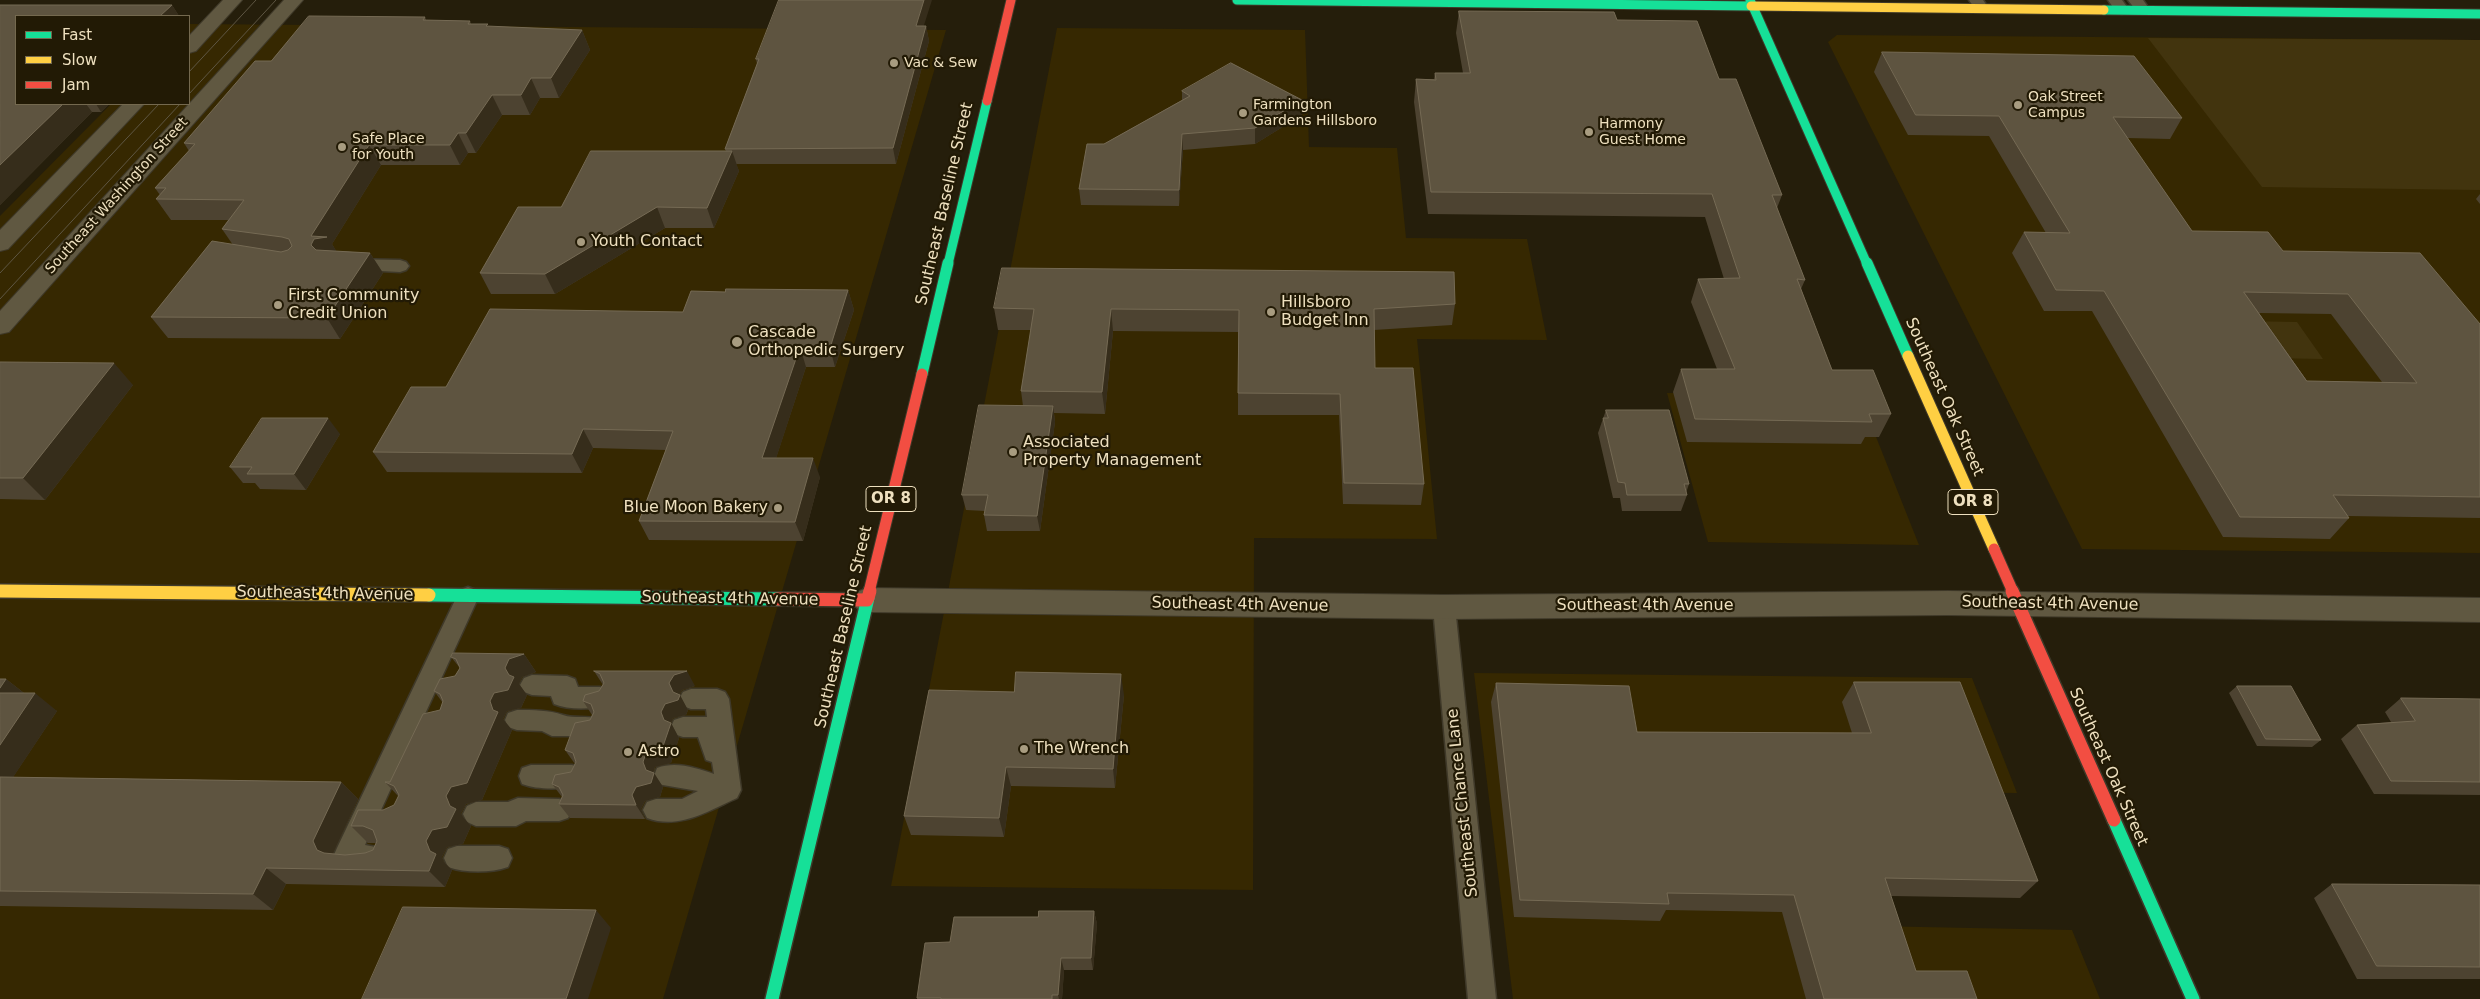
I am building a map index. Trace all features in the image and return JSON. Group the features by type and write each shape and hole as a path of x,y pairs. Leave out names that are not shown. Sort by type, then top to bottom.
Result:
{"main road":[{"name":"Southeast Baseline Street","path":"772,999 1011,0"},
{"path":"1237,0 2139,5 2480,14"},
{"name":"Southeast Oak Street","path":"1752,3 2193,999"},
{"name":"Southeast 4th Avenue","path":"0,591 867,600"}],"street":[{"path":"190,46 234,0"},
{"name":"Southeast Washington Street","path":"0,326 294,0"},
{"path":"0,244 133,105"},
{"name":"Southeast 4th Avenue","path":"867,600 1444,607 2019,604 2480,610"}],"lane":[{"path":"335,265 400,266"},
{"path":"380,857 346,857 380,813 410,720 468,596"},
{"name":"Southeast Chance Lane","path":"1444,607 1482,999"},
{"path":"426,685 451,685"},
{"path":"532,685 600,698"},
{"path":"692,699 717,699 728,790"},
{"path":"410,720 435,720"},
{"path":"517,720 590,726"},
{"path":"683,727 706,727 728,790"},
{"path":"531,776 572,776"},
{"path":"666,776 692,778 728,790"},
{"path":"656,810 683,810 728,790"},
{"path":"476,814 559,810"},
{"path":"457,858 499,858"}],"shaded area":[{"path":"190,24 946,30 663,999 0,999 0,216 110,105 190,105"},
{"path":"1057,28 1305,30 1309,147 1397,148 1406,238 1527,239 1547,340 1417,339 1437,539 1254,538 1253,890 891,886"},
{"path":"1837,35 2480,40 2480,553 2082,549 1828,42"},
{"path":"2148,38 2480,40 2480,190 2262,187"},
{"path":"2241,321 2297,322 2323,359 2267,358"},
{"path":"1667,393 1859,394 1919,545 1708,542"},
{"path":"1474,673 1972,678 2017,793 1832,791 1872,926 2072,930 2100,999 1513,999"}],"building":[{"path":"779,0 924,0 916,26 926,26 893,148 725,149 759,59 756,59"},
{"path":"0,5 172,5 161,15 15,15 15,105 62,105 0,165"},
{"path":"1459,11 1614,12 1617,20 1697,21 1719,79 1736,79 1782,195 1772,195 1805,280 1797,279 1832,370 1873,370 1891,414 1869,414 1872,422 1695,419 1681,369 1735,369 1698,279 1740,278 1712,194 1431,192 1416,79 1436,80 1435,73 1470,73"},
{"path":"309,16 425,17 423,20 470,21 468,24 488,24 486,26 582,30 551,78 531,78 521,95 492,95 466,133 458,133 450,145 369,145 311,236 327,237 314,239 311,245 316,250 370,253 327,318 151,317 212,241 281,252 288,250 292,246 289,239 282,237 222,229 244,200 156,199 166,188 155,188 195,144 184,143 255,61 271,61"},
{"path":"1882,52 2134,56 2182,118 2113,117 2192,231 2268,232 2283,251 2420,253 2480,324 2480,497 2333,495 2349,518 2240,517 2104,291 2056,290 2024,232 2070,233 1999,116 1916,115","holes":["2244,292 2348,294 2417,383 2307,381"]},
{"path":"1231,63 1302,100 1255,128 1182,134 1179,190 1079,189 1087,144 1104,144 1190,96 1182,91"},
{"path":"591,151 732,151 707,208 657,207 545,274 480,273 518,207 561,207"},
{"path":"1002,268 1454,272 1455,304 1374,309 1375,368 1413,368 1424,484 1344,483 1340,394 1238,393 1239,310 1111,309 1102,392 1021,391 1034,309 994,308"},
{"path":"726,289 848,290 830,348 800,347 762,458 813,458 795,522 639,521 673,431 583,429 572,454 373,452 411,387 446,387 490,309 683,312 691,291 725,292"},
{"path":"0,362 114,363 23,478 0,478"},
{"path":"979,405 1053,406 1037,516 984,515 988,495 962,495"},
{"path":"1606,410 1669,410 1689,484 1684,484 1687,495 1627,495 1625,483 1618,482 1603,418 1608,418"},
{"path":"262,418 328,418 294,474 247,474 252,467 230,467"},
{"path":"453,653 524,654 509,659 505,668 509,675 514,677 508,690 494,693 490,701 493,710 498,712 467,783 451,787 446,796 450,806 456,809 447,827 432,830 426,841 430,851 436,854 429,871 266,868 253,894 0,891 0,777 341,782 313,841 317,850 324,853 345,855 365,853 373,850 377,841 373,830 363,826 351,826 358,810 383,810 394,805 399,795 394,786 385,782 390,782 423,714 440,710 443,701 440,694 434,691 440,679 455,676 460,668 456,659 451,657"},
{"name":"Astro","path":"594,671 687,671 674,675 669,683 673,692 680,695 678,700 665,704 661,712 664,720 671,723 662,749 646,753 643,762 646,770 654,773 651,783 636,787 632,795 636,805 559,804 563,795 559,787 552,784 555,775 571,772 576,762 573,753 565,750 575,723 590,720 594,712 591,704 583,701 585,695 599,691 604,683 600,674"},
{"name":"The Wrench","path":"1016,672 1121,674 1113,769 1006,767 999,818 904,816 929,690 1014,692"},
{"path":"0,679 6,679 0,688"},
{"path":"1854,682 1960,682 2038,881 1885,878 1916,971 1967,971 1977,999 1824,999 1794,895 1667,893 1669,904 1520,900 1496,683 1629,686 1637,732 1871,733"},
{"path":"2237,686 2291,686 2321,740 2266,739"},
{"path":"0,693 35,693 0,745"},
{"path":"2401,698 2480,699 2480,782 2391,781 2357,725 2415,721"},
{"path":"2332,884 2480,885 2480,967 2377,966"},
{"path":"403,907 596,910 566,999 362,999"},
{"path":"1039,911 1094,911 1091,958 1061,958 1058,995 1052,995 1052,999 917,998 925,943 950,942 954,917 1038,917"}],"tram line":[{"path":"190,71 256,0"},
{"path":"190,93 276,0"},
{"path":"0,273 158,105"},
{"path":"0,299 179,105"}],"traffic: fast":[{"path":"1237,0 1751,6"},
{"path":"1750,0 1908,356"},
{"path":"2104,10 2480,14"},
{"path":"922,374 987,101"},
{"path":"429,595 777,599"},
{"path":"772,999 868,598"},
{"path":"2114,820 2193,999"}],"traffic: slow":[{"path":"1751,6 2104,10"},
{"path":"1908,356 1994,549"},
{"path":"0,591 429,595"}],"traffic: jam":[{"path":"987,101 1011,0"},
{"path":"868,598 922,374"},
{"path":"1994,549 2114,820"},
{"path":"777,599 867,600"}],"place":[{"name":"Vac & Sew","path":"894,63"},
{"name":"Oak Street Campus","path":"2018,105"},
{"name":"Farmington Gardens Hillsboro","path":"1243,113"},
{"name":"Harmony Guest Home","path":"1589,132"},
{"name":"Safe Place for Youth","path":"342,147"},
{"name":"Youth Contact","path":"581,242"},
{"name":"First Community Credit Union","path":"278,305"},
{"name":"Hillsboro Budget Inn","path":"1271,312"},
{"name":"Cascade Orthopedic Surgery","path":"737,342"},
{"name":"Associated Property Management","path":"1013,452"},
{"name":"Blue Moon Bakery","path":"778,508"},
{"name":"The Wrench","path":"1024,749"},
{"name":"Astro","path":"628,752"}]}
